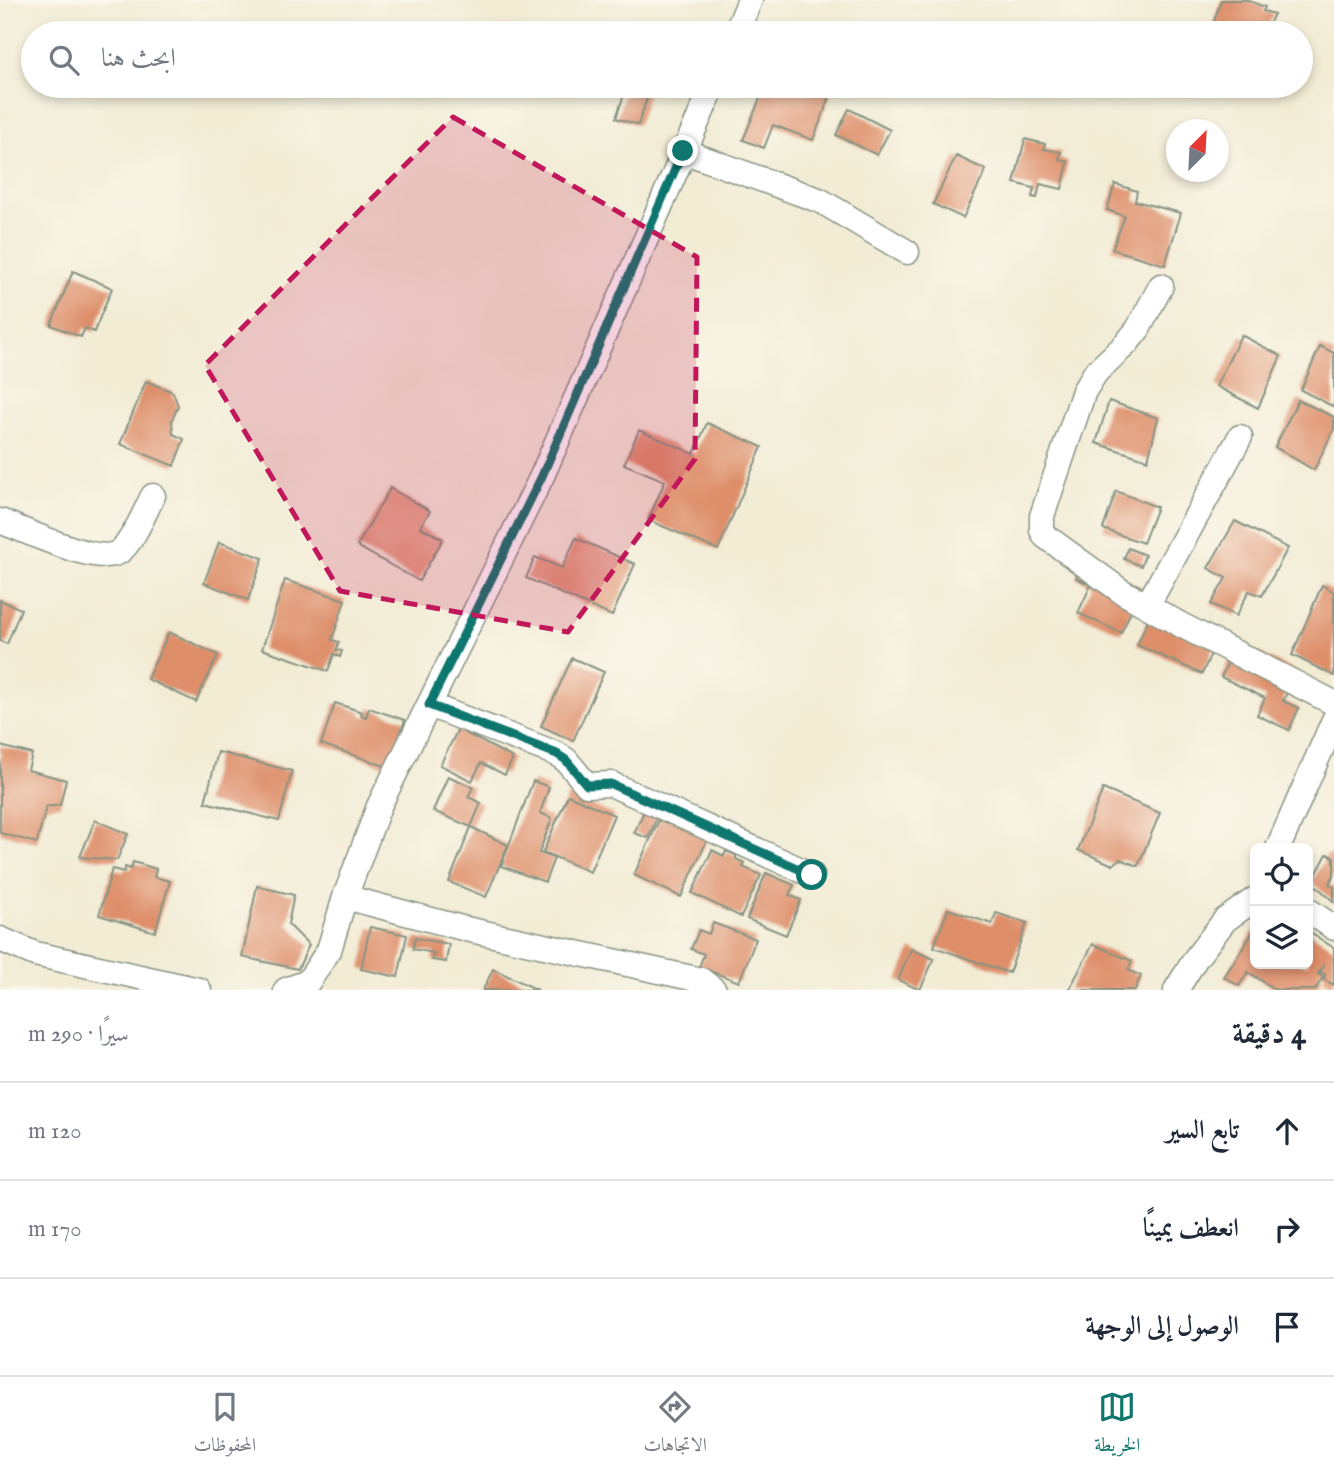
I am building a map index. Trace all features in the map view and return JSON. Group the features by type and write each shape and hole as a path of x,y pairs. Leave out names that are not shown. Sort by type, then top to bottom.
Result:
{"street":[{"path":"741,21 750,0"},
{"path":"286,990 308,982 329,950 345,897 379,806 542,476 707,98"},
{"path":"683,151 821,201 907,252"},
{"path":"1161,286 1138,329 1097,372 1084,391 1041,523 1045,536 1096,574 1147,606 1334,703"},
{"path":"1147,606 1240,437"},
{"path":"0,521 82,552 101,556 118,553 128,542 153,496"},
{"path":"429,705 557,754 566,760 587,785 611,784 812,875"},
{"path":"1280,843 1334,720"},
{"path":"345,897 704,987"},
{"path":"1176,990 1225,920 1250,902"},
{"path":"1313,913 1334,928"},
{"path":"0,939 35,954 199,990"}],"highlighted area":[{"path":"453,117 697,257 695,459 568,632 340,591 205,365"}],"building":[{"path":"1221,0 1247,0 1265,7 1263,11 1274,14 1271,21 1214,21"},
{"path":"623,98 647,98 638,125 616,118"},
{"path":"760,98 829,98 813,140 773,125 764,148 743,140"},
{"path":"849,109 890,130 877,155 836,135"},
{"path":"1025,139 1045,144 1044,149 1061,152 1059,159 1068,162 1062,189 1040,184 1037,198 1032,197 1034,188 1014,183"},
{"path":"956,156 986,170 963,218 933,204"},
{"path":"1115,184 1137,191 1135,201 1181,213 1165,265 1112,249 1125,216 1107,210"},
{"path":"73,271 112,288 94,332 85,328 81,337 51,325"},
{"path":"1241,335 1281,356 1258,408 1216,386"},
{"path":"1320,346 1334,353 1334,407 1301,390"},
{"path":"146,381 173,392 178,406 172,420 173,434 184,439 174,466 120,444"},
{"path":"1298,400 1334,417 1334,429 1314,470 1275,447"},
{"path":"1109,401 1158,418 1148,460 1096,443"},
{"path":"707,423 762,447 718,550 648,520 665,481 624,464 639,430 694,454"},
{"path":"390,488 430,511 420,527 443,539 419,581 357,546"},
{"path":"1116,491 1157,507 1143,543 1103,529"},
{"path":"1235,521 1288,548 1262,596 1249,591 1236,616 1211,604 1226,578 1208,568"},
{"path":"576,538 635,564 612,616 526,578 535,557 562,568"},
{"path":"219,542 263,558 248,600 204,583"},
{"path":"1128,548 1145,555 1141,566 1124,559"},
{"path":"1083,561 1142,587 1121,633 1078,613 1091,585 1076,578"},
{"path":"285,580 345,600 332,640 339,642 336,650 342,651 340,657 334,654 328,671 262,649"},
{"path":"1322,585 1334,592 1334,676 1292,655"},
{"path":"0,600 21,609 7,644 0,641"},
{"path":"1155,603 1217,640 1202,674 1137,645"},
{"path":"169,632 218,655 196,702 147,679"},
{"path":"1237,642 1298,672 1283,701 1299,708 1289,730 1257,715 1265,698 1221,677"},
{"path":"572,658 604,672 573,741 541,726"},
{"path":"335,703 362,712 361,715 366,717 369,708 405,720 388,767 321,744"},
{"path":"458,729 513,758 505,775 481,763 472,781 440,765"},
{"path":"0,746 32,754 28,770 66,780 60,805 46,807 37,843 0,833"},
{"path":"218,752 292,771 279,821 205,802"},
{"path":"448,776 473,787 468,797 481,803 471,827 433,811"},
{"path":"533,781 549,787 540,813 552,818 539,853 554,858 545,882 501,866"},
{"path":"1103,789 1160,813 1138,866 1120,859 1113,865 1078,850"},
{"path":"568,795 614,815 590,872 543,852"},
{"path":"646,807 659,813 648,838 634,833"},
{"path":"662,813 710,834 681,897 634,875"},
{"path":"95,820 128,834 117,860 80,857"},
{"path":"471,827 508,845 486,897 449,882"},
{"path":"712,850 724,856 726,851 736,855 736,859 745,863 743,867 761,875 741,917 692,893"},
{"path":"1327,854 1334,857 1334,875 1329,884 1334,887 1334,902 1313,880"},
{"path":"133,862 156,869 154,877 170,881 155,932 99,915 112,869 124,872 125,867 131,869"},
{"path":"766,873 794,885 789,895 801,900 786,935 747,919"},
{"path":"257,886 294,895 288,924 309,945 298,969 242,957"},
{"path":"948,909 992,924 996,913 1027,923 1009,973 934,947"},
{"path":"713,923 756,939 739,982 699,967 704,954 691,949 699,930 709,934"},
{"path":"370,927 407,935 398,977 361,969"},
{"path":"1313,934 1334,948 1334,985 1324,980 1325,974 1320,973 1324,964 1318,974 1323,977 1315,990 1276,990 1248,972 1239,986 1224,977 1250,937 1250,969 1313,969"},
{"path":"415,938 449,944 446,962 432,960 434,953 413,949"},
{"path":"1093,944 1132,961 1128,970 1141,976 1135,990 1069,990"},
{"path":"911,949 934,959 920,990 898,980"},
{"path":"493,969 538,990 483,990"}],"route":[{"path":"683,151 542,476 429,705 557,754 566,760 587,785 611,784 812,875"}]}
